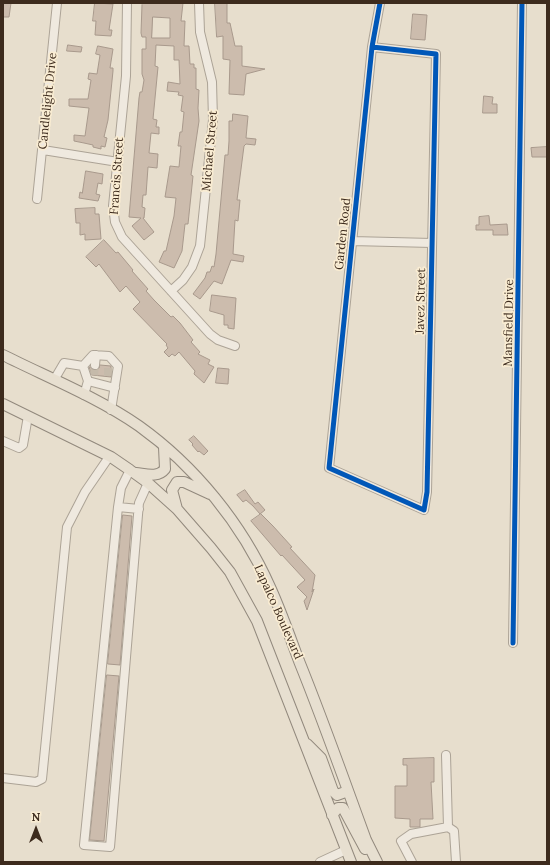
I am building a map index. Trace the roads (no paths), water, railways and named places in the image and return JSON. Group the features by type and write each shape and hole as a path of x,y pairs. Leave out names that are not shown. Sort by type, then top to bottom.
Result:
{"main road":[{"name":"Lapalco Boulevard","path":"3,355 84,395 138,426 164,447 205,485 243,537 269,586 315,701 366,840 375,858"},
{"name":"Lapalco Boulevard","path":"3,404 109,457 148,483 177,510 230,572 257,621 351,862"},
{"path":"132,472 155,475 162,473 165,469 164,447"},
{"path":"177,510 172,490 178,482 184,482 212,495"},
{"path":"304,741 321,758 333,791 341,795 348,791"},
{"path":"332,815 338,808 343,808 364,848 375,858"}],"street":[{"name":"Candlelight Drive","path":"38,199 58,3"},
{"name":"Francis Street","path":"127,3 126,76 113,214 117,230 210,334 218,340 235,346"},
{"name":"Michael Street","path":"171,291 183,280 192,267 198,251 202,232 213,128 212,82 200,32 199,3"},
{"name":"Garden Road","path":"329,468 372,47 380,3"},
{"name":"Mansfield Drive","path":"513,643 522,3"},
{"name":"Javez Street","path":"329,468 424,510 427,492 436,54 372,47"},
{"path":"43,150 118,162"},
{"path":"352,241 432,243"},
{"path":"83,366 93,355 109,356 118,366 111,387"},
{"path":"95,365 96,355"},
{"path":"108,366 109,356"},
{"path":"54,380 64,363 83,366 92,379 111,387"},
{"path":"108,376 111,387 111,410"},
{"path":"84,395 92,379"},
{"path":"3,441 19,448 23,445 28,416"},
{"path":"3,778 36,782 42,779 67,527 85,492 109,457"},
{"path":"132,472 121,488 118,507 84,845 110,847 140,498 148,483"},
{"path":"118,507 139,509"},
{"path":"446,755 448,827"},
{"path":"412,862 401,840 411,834 448,827 454,831 456,862"},
{"path":"320,862 346,850"}],"tunnel":[{"path":"94,375 95,365"},
{"path":"108,366 108,376"}]}
